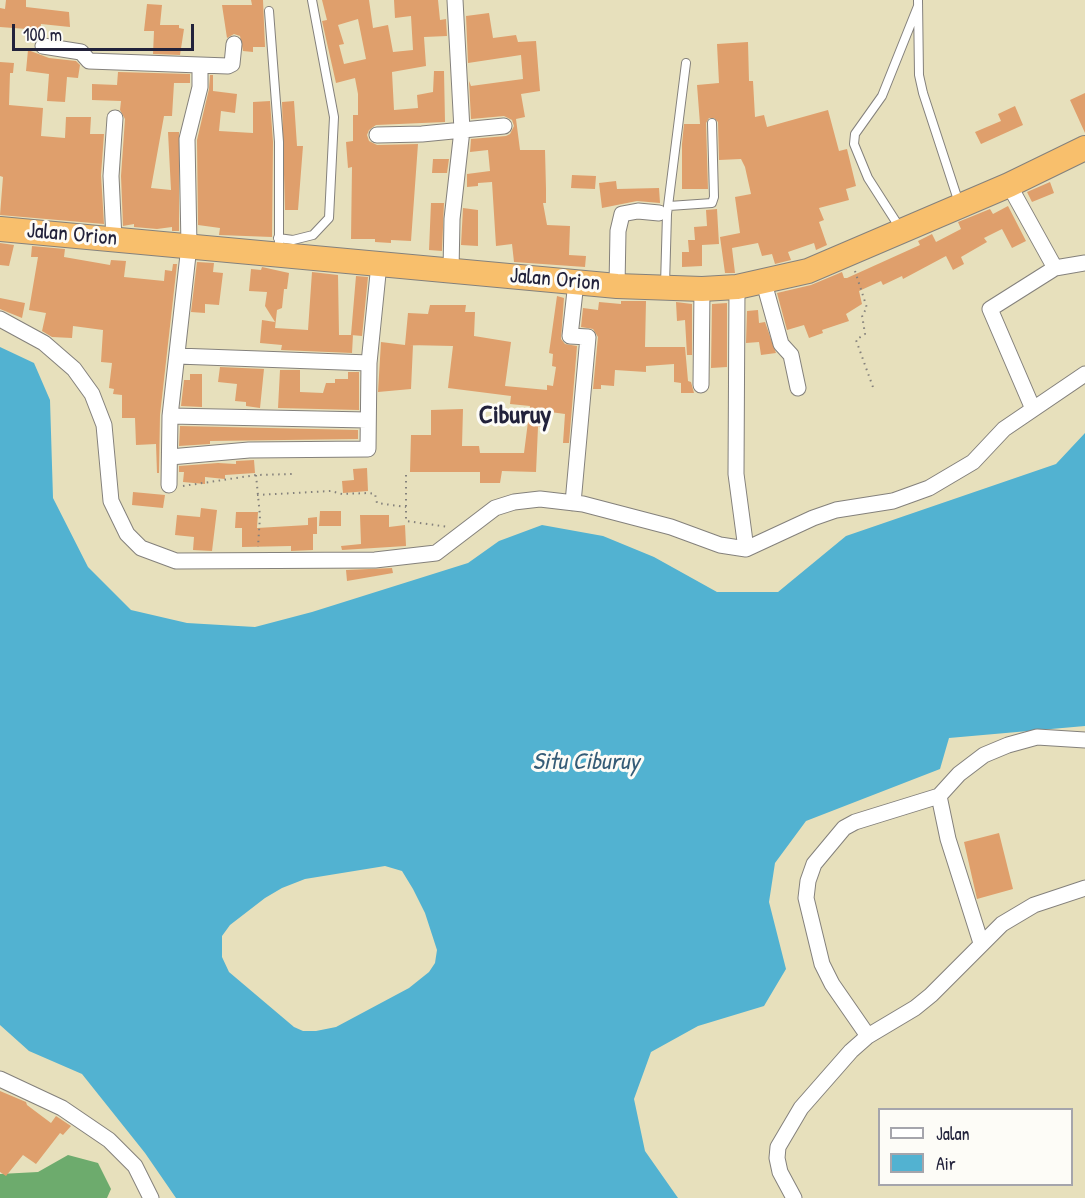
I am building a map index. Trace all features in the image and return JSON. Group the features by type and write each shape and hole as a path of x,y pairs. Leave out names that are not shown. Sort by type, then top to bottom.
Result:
{"highway":[{"name":"Jalan Orion","path":"0,228 189,246 278,246 379,264 617,286 702,289 737,287 764,283 808,271 960,207 1085,148"}],"street":[{"path":"451,271 452,219 462,130 455,0"},
{"path":"43,46 81,52 89,61 200,65 232,64 234,44"},
{"path":"169,485 170,416 189,246 188,139 200,87 200,65"},
{"path":"114,240 111,176 115,118"},
{"path":"376,135 504,126"},
{"path":"1009,185 1055,268"},
{"path":"617,286 618,231 622,214 664,209"},
{"path":"1033,409 990,309 1055,268 1085,263"},
{"path":"170,457 249,450 366,449 369,443 367,420 369,363 379,264"},
{"path":"573,502 588,337 570,336 576,282"},
{"path":"764,283 781,344 791,356 798,388"},
{"path":"737,287 736,474 746,549"},
{"path":"701,385 702,289"},
{"path":"0,319 44,343 74,369 92,394 104,425 111,501 127,534 141,548 176,561 375,560 436,553 495,508 514,502 540,499 573,502 671,527 720,545 746,549 825,514 893,501 929,488 973,462 1004,429 1085,374"},
{"path":"177,356 369,363"},
{"path":"170,416 367,420"},
{"path":"868,1036 832,984 822,964 806,898 808,881 814,864 833,838 855,822 939,796 959,774 984,755 1037,737 1085,740"},
{"path":"939,796 948,839 981,943"},
{"path":"794,1198 780,1172 777,1158 778,1147 801,1108 851,1051 868,1036 915,1008 949,979 981,943 1002,924 1034,905 1085,888"},
{"path":"0,1079 62,1108 109,1140 135,1166 151,1198"}],"lane":[{"path":"269,11 279,142 278,246 313,235 329,218 334,117 312,0"},
{"path":"918,3 919,75 960,207"},
{"path":"901,231 868,178 854,144 855,134 882,96 918,3"},
{"path":"665,287 664,209 686,63"},
{"path":"664,209 712,203 712,123"}],"path":[{"path":"850,254 867,308 862,315 865,334 856,340 874,390"},
{"path":"169,485 207,485 256,475 293,474"},
{"path":"256,475 260,516 258,560"},
{"path":"406,475 406,521 450,527 462,535"},
{"path":"257,495 331,491 342,494 369,493 375,494 377,503 405,507"}],"green space":[{"path":"68,1155 98,1163 111,1189 107,1198 0,1198 0,1174 38,1172"}],"water":[{"name":"Situ Ciburuy","path":"0,347 34,363 50,400 53,498 88,567 131,610 187,623 255,627 312,612 468,563 499,541 542,525 603,536 654,557 717,592 778,592 846,536 1056,464 1085,433 1085,726 949,738 940,769 806,821 775,863 769,902 786,969 764,1006 698,1026 651,1052 634,1099 645,1151 678,1198 176,1198 145,1153 82,1074 29,1051 0,1025","holes":["385,866 402,871 425,913 437,950 435,963 429,972 409,988 336,1027 303,1031 294,1027 229,972 222,957 222,936 230,925 282,888 305,879"]}],"building":[{"path":"6,0 26,0 26,7 69,12 70,27 41,24 40,30 0,27 0,8 5,9"},
{"path":"251,0 263,0 265,47 253,47 253,52 243,51 240,36 234,34 227,38 222,5 252,5"},
{"path":"322,0 369,0 373,28 388,25 393,52 413,50 411,16 395,18 394,0 438,0 440,20 446,19 447,36 424,37 426,66 392,72 394,110 418,108 417,95 433,92 434,71 444,71 445,122 376,125 369,130 367,135 369,141 377,145 418,144 411,241 391,240 391,243 375,242 375,239 351,239 352,167 348,168 346,142 353,141 353,115 358,115 358,94 355,78 336,83 322,21 327,20","holes":["358,19 366,59 344,64 339,45 344,44 338,25"]},
{"path":"147,4 162,5 160,25 179,25 179,28 184,29 180,55 153,54 154,31 144,31"},
{"path":"489,13 493,38 516,35 518,42 536,41 540,91 521,94 525,117 516,119 520,150 545,150 546,203 543,203 547,225 570,226 569,255 586,256 585,267 514,262 512,244 496,246 492,182 467,187 467,174 490,171 488,150 470,152 471,139 506,136 510,134 514,126 512,120 504,116 471,119 469,81 471,86 523,79 521,55 468,63 466,16"},
{"path":"748,42 749,81 753,81 755,117 764,115 767,127 828,110 839,151 847,149 856,186 846,189 849,200 819,208 824,220 819,222 827,245 816,250 814,243 788,252 791,260 775,264 772,254 762,256 758,243 732,248 735,273 725,273 720,237 740,233 735,197 751,194 745,167 741,159 719,160 718,122 714,118 709,118 706,123 708,189 682,189 682,144 684,124 700,124 697,85 719,83 717,44"},
{"path":"28,50 49,58 76,61 80,65 78,78 67,77 65,102 47,101 49,74 26,71"},
{"path":"0,62 14,63 13,73 10,73 9,105 43,108 41,136 65,138 66,117 91,117 90,134 104,134 101,175 104,224 0,215 3,177 0,176"},
{"path":"118,72 190,74 190,83 174,83 172,116 164,116 151,188 171,190 168,132 179,132 179,231 172,231 172,227 157,229 134,227 134,224 123,226 121,176 125,119 120,110 121,101 92,100 92,84 117,85"},
{"path":"210,75 213,75 213,91 237,94 235,113 221,111 219,131 253,133 253,102 270,101 273,142 272,237 219,235 220,228 198,225 197,140"},
{"path":"1085,93 1085,133 1070,100"},
{"path":"294,101 297,146 303,146 298,210 285,210 282,102"},
{"path":"1015,106 1023,125 981,144 975,132 1001,121 998,114"},
{"path":"433,159 449,159 447,173 432,173"},
{"path":"572,175 596,176 595,189 571,188"},
{"path":"616,181 617,189 659,188 660,203 637,201 602,208 599,183"},
{"path":"1050,182 1054,193 1032,202 1027,192"},
{"path":"431,203 444,203 442,251 429,250"},
{"path":"1008,206 1026,241 1012,248 1002,229 984,238 987,242 961,257 964,264 953,270 946,256 903,279 902,276 883,285 881,281 859,291 862,304 846,314 849,321 822,330 823,333 809,338 804,325 787,330 777,293 811,285 842,272 844,278 847,278 920,245 918,241 932,234 936,242 961,229 958,222 990,209 993,214"},
{"path":"463,208 478,210 478,246 461,245"},
{"path":"717,209 719,244 702,245 702,266 682,267 682,252 689,252 688,240 695,240 694,227 707,226 706,210"},
{"path":"0,243 14,245 9,266 0,265"},
{"path":"32,246 65,249 64,257 110,265 111,260 126,261 124,277 164,281 165,270 172,271 173,264 177,264 160,415 159,473 157,473 156,444 136,445 135,418 122,418 122,395 113,394 114,389 109,388 112,363 101,362 103,330 73,326 72,338 52,337 42,331 46,313 29,310 38,257 31,257"},
{"path":"197,262 214,263 213,272 223,273 219,305 205,304 205,313 191,312"},
{"path":"262,267 289,273 282,308 277,310 275,328 308,330 312,272 338,275 339,335 353,335 352,353 281,350 282,345 260,343 262,320 275,322 265,306 267,292 249,291 251,269 261,270"},
{"path":"356,276 368,277 362,336 351,335"},
{"path":"557,296 564,298 561,339 565,344 577,346 569,443 563,443 565,414 543,411 542,427 538,427 536,472 502,471 500,483 480,483 480,472 410,472 411,435 431,435 431,410 463,409 462,446 479,446 480,453 524,453 530,406 510,404 511,396 448,388 453,346 413,345 411,389 378,392 381,342 405,345 408,313 428,314 430,305 466,305 465,312 475,312 474,336 511,342 505,386 547,390 547,385 553,386 556,367 552,366 553,354 549,353"},
{"path":"0,298 25,303 22,318 0,309"},
{"path":"621,301 646,301 645,347 685,347 688,381 691,382 694,393 681,393 681,383 674,382 674,364 646,366 646,372 615,370 614,386 601,385 601,389 593,389 598,337 593,329 581,327 583,308 598,310 599,302 621,304"},
{"path":"676,302 692,304 692,355 687,355 685,320 677,321"},
{"path":"727,303 727,367 711,368 712,304"},
{"path":"758,310 759,323 765,322 776,353 761,355 759,342 746,343 747,311"},
{"path":"220,367 264,369 260,408 246,406 246,402 235,401 237,384 218,382"},
{"path":"280,370 300,370 300,392 323,393 326,383 335,383 335,379 348,379 348,372 359,372 359,410 278,408"},
{"path":"190,374 202,374 202,407 181,406 184,380 190,380"},
{"path":"180,426 358,430 358,439 210,441 210,444 179,446"},
{"path":"254,460 255,473 225,475 225,479 205,477 205,484 183,482 184,472 179,472 179,466 236,464 236,461"},
{"path":"367,468 368,491 343,493 342,481 354,480 353,469"},
{"path":"133,492 165,495 163,508 132,505"},
{"path":"201,508 217,510 212,551 193,550 194,537 175,535 177,515 200,517"},
{"path":"320,511 341,511 341,526 319,526"},
{"path":"236,512 258,512 257,528 308,525 308,518 317,517 317,534 313,534 313,550 291,551 291,546 242,547 242,528 235,528"},
{"path":"360,515 389,515 389,527 405,525 406,546 342,550 341,546 361,544"},
{"path":"392,568 393,573 347,581 346,570"},
{"path":"999,833 1013,889 977,899 964,842"},
{"path":"0,1091 26,1102 51,1123 56,1116 71,1126 63,1135 60,1133 36,1164 23,1155 6,1176 0,1172"}],"district":[{"name":"Ciburuy","path":"515,416"}]}
